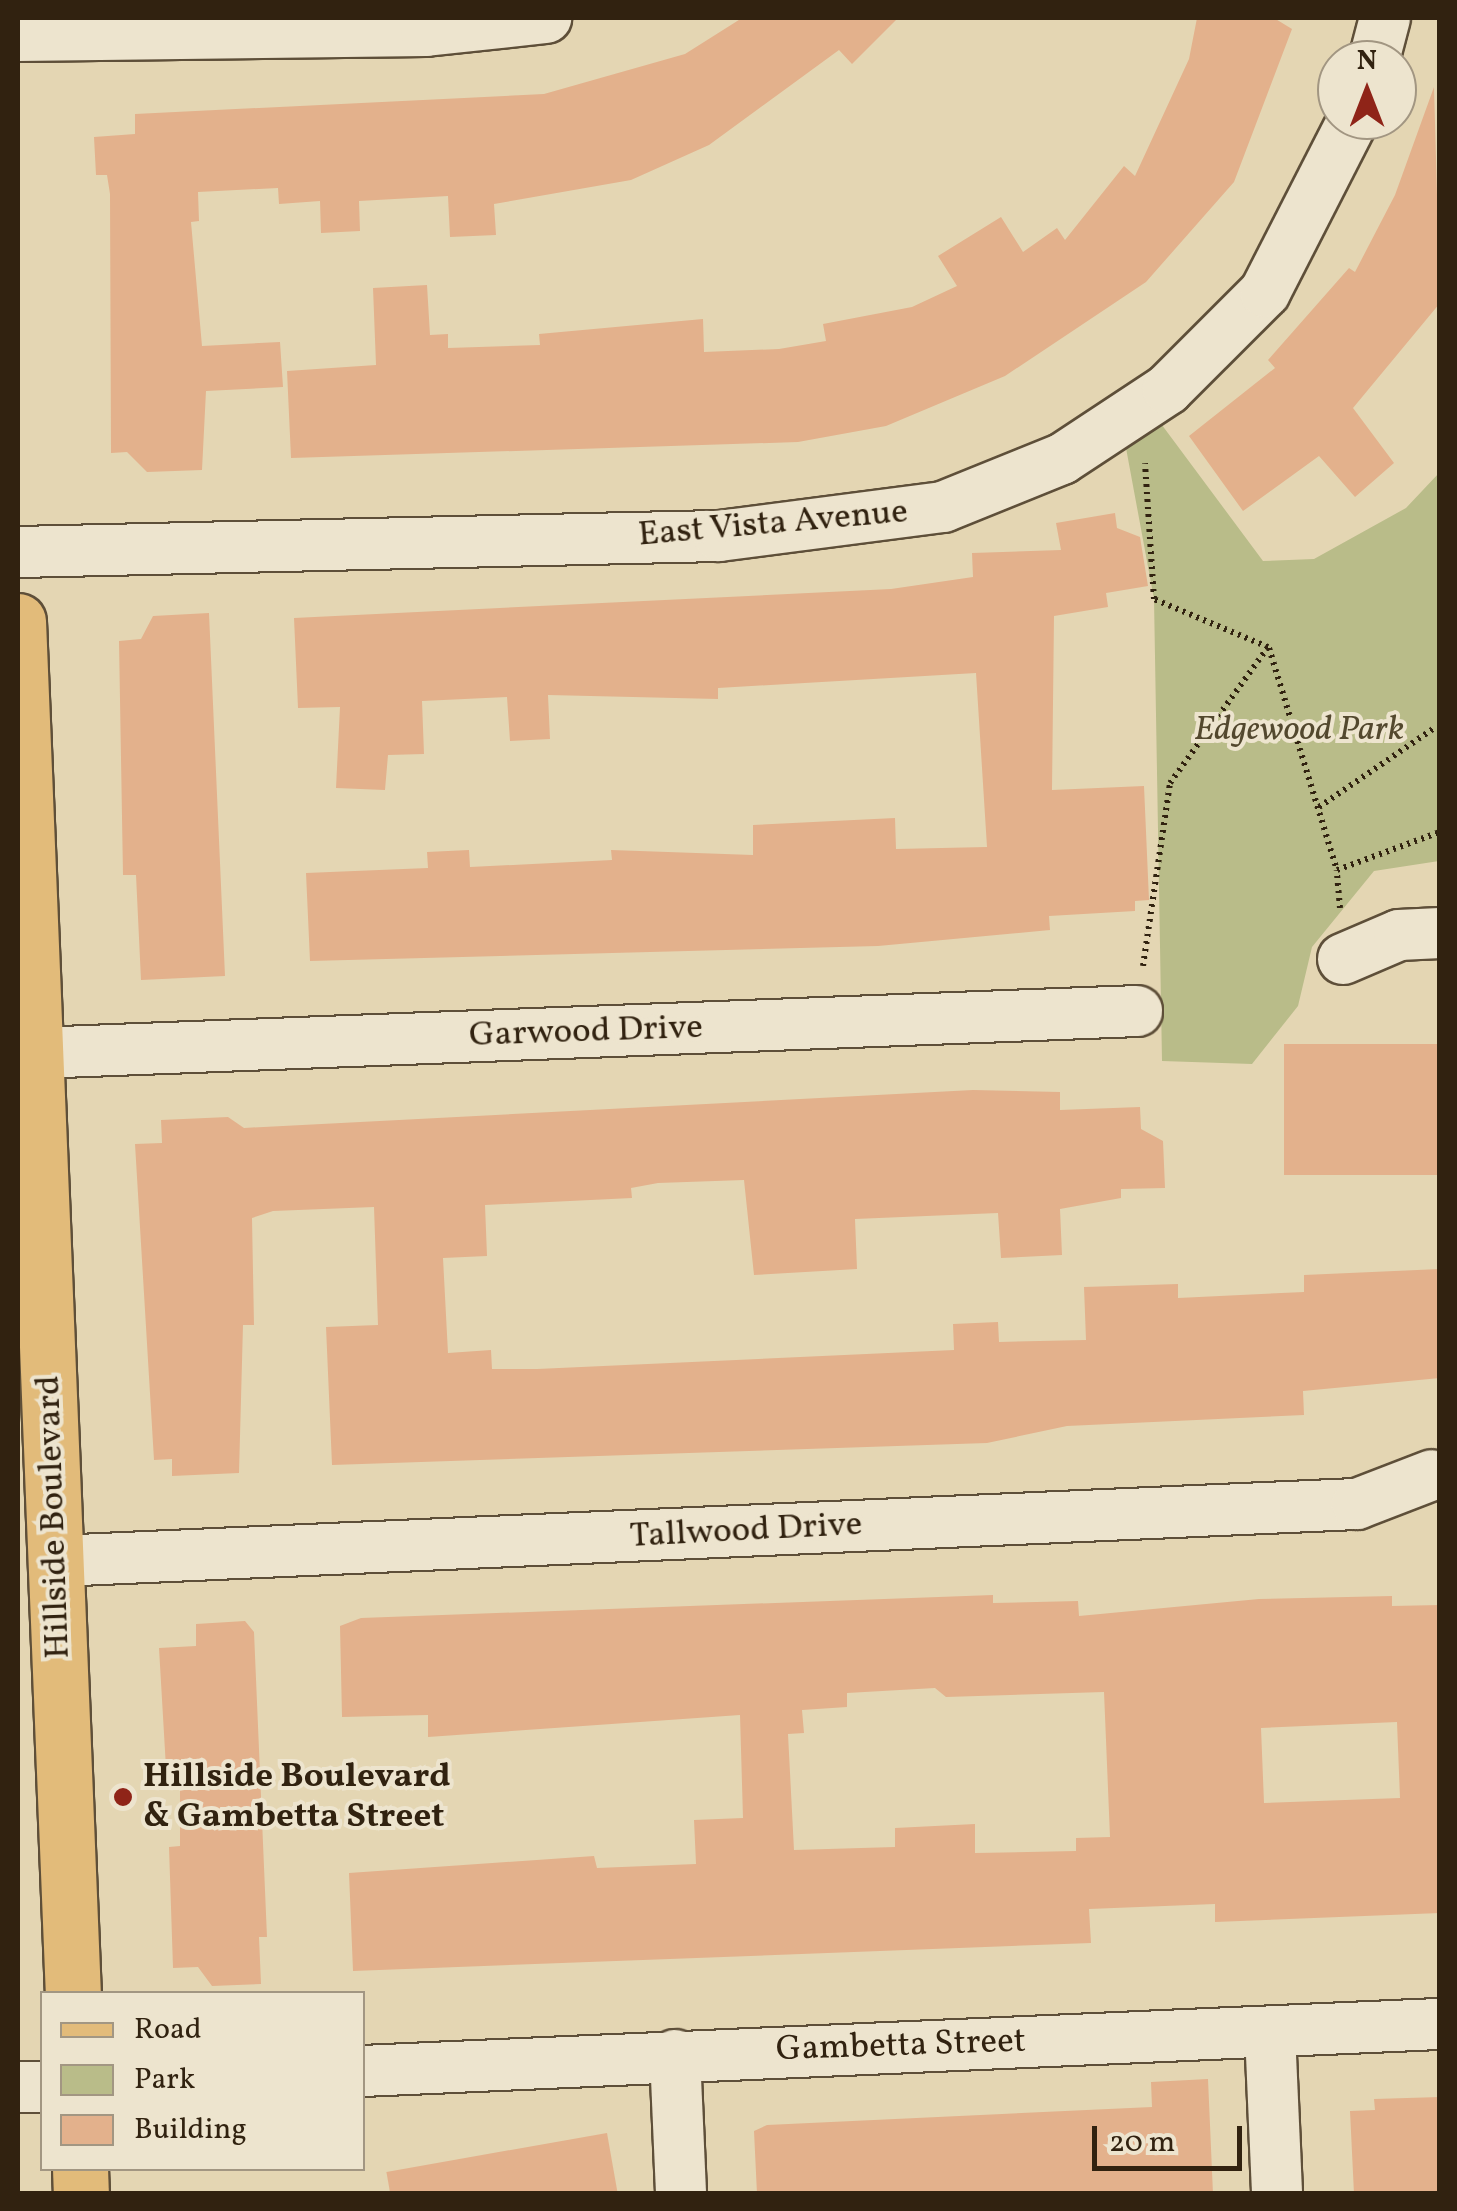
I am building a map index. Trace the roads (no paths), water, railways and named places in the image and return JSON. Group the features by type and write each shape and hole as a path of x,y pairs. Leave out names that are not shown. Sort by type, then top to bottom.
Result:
{"main road":[{"name":"Hillside Boulevard","path":"18,620 25,973 35,1053 74,1991"}],"street":[{"path":"18,36 426,31 546,18"},
{"name":"East Vista Avenue","path":"18,552 719,536 943,508 1062,459 1141,406 1265,292 1343,140"},
{"path":"1344,959 1399,935 1440,934"},
{"name":"Garwood Drive","path":"35,1053 1136,1012"},
{"name":"Tallwood Drive","path":"56,1562 1357,1504 1432,1476"},
{"name":"Gambetta Street","path":"365,2070 1440,2024"},
{"path":"1270,2032 1276,2194"},
{"path":"675,2054 681,2194"}],"place":[{"name":"Hillside Boulevard & Gambetta Street","path":"123,1797"}],"park label":[{"name":"Edgewood Park","path":"1299,730"}]}
